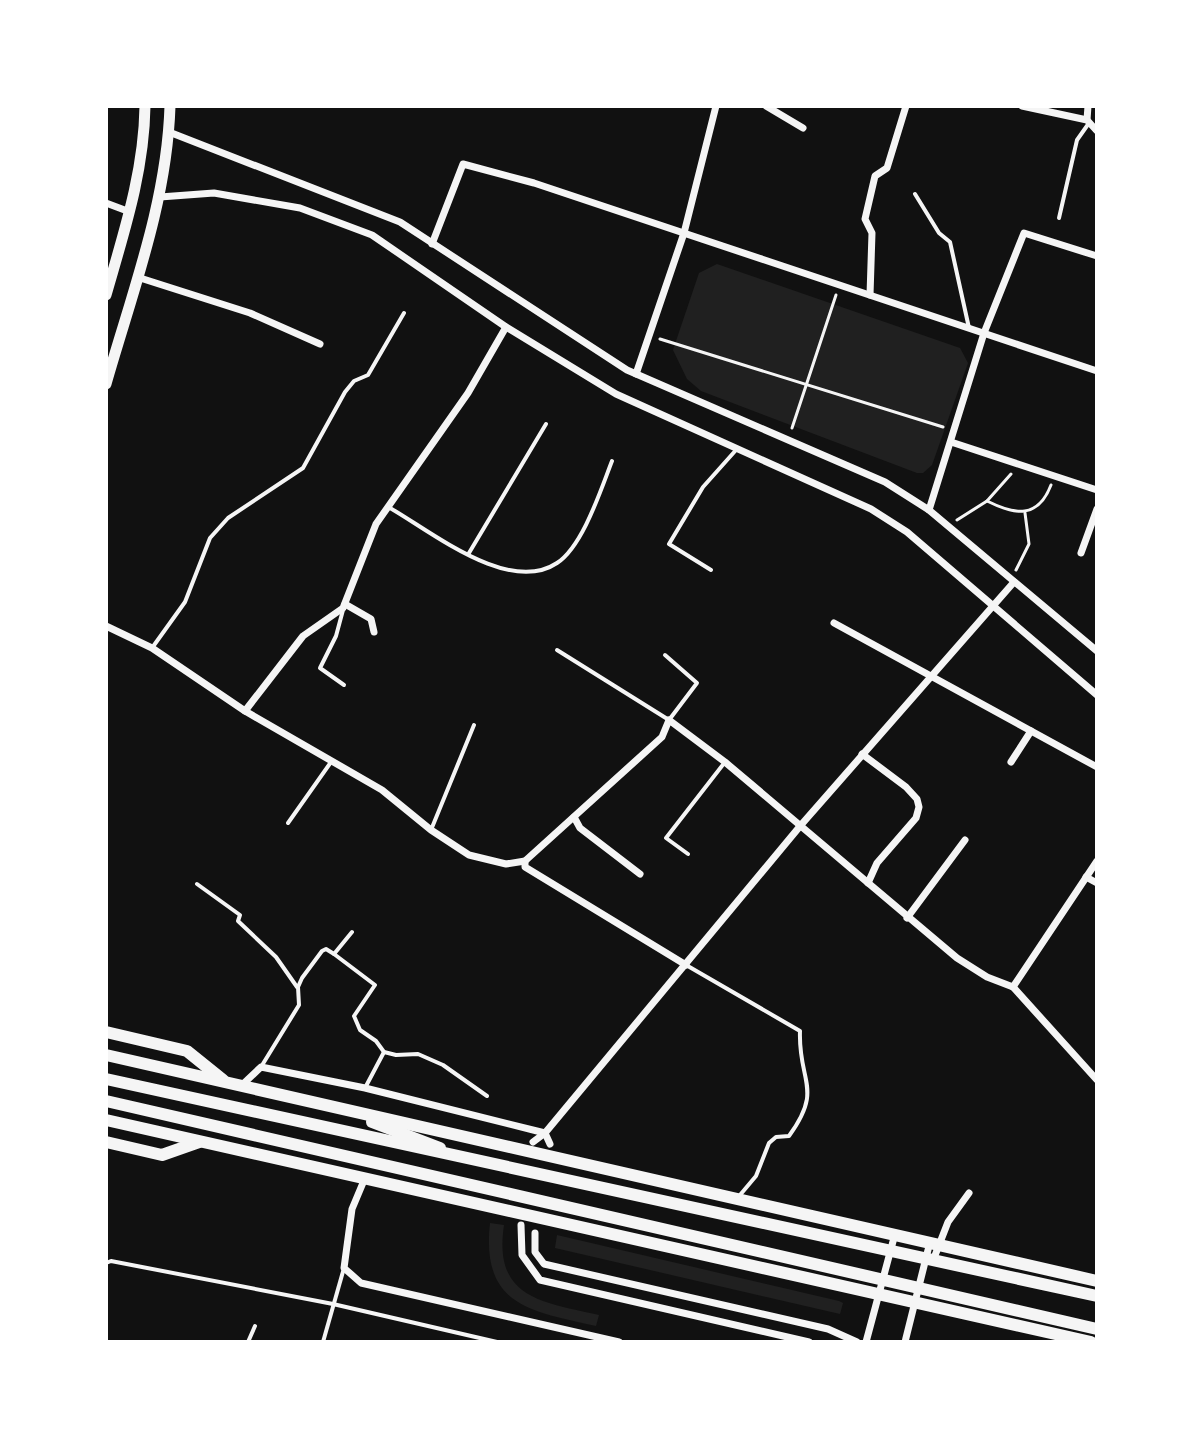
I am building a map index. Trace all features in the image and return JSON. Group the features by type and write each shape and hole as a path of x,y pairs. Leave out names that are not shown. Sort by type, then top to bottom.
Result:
{"highway":[{"path":"106,1032 187,1051 225,1081"},
{"path":"106,1055 1097,1281"},
{"path":"106,1079 477,1163 1097,1296"},
{"path":"106,1101 460,1181 882,1282 1097,1329"},
{"path":"333,1107 477,1163"},
{"path":"106,1120 1091,1342"},
{"path":"106,1142 162,1155 199,1142"},
{"path":"365,1178 460,1181"}],"main road":[{"path":"106,295 130,212 144,143 145,106"},
{"path":"106,384 160,197 170,106"}],"street":[{"path":"636,374 684,233 716,106"},
{"path":"766,106 803,128"},
{"path":"870,295 872,233 865,219 875,176 887,168 906,106"},
{"path":"1022,106 1088,122 1097,131"},
{"path":"1088,106 1088,122"},
{"path":"169,132 322,189 400,222 636,374 885,482 929,510 1097,651"},
{"path":"432,244 463,164 684,233 1097,371"},
{"path":"160,197 214,193 300,208 372,235 506,327 616,394 871,509 907,532 1097,695"},
{"path":"106,203 130,212"},
{"path":"929,510 984,333 1024,233 1097,256"},
{"path":"137,277 250,313 320,344"},
{"path":"245,711 303,636 344,606 376,524 468,393 506,327"},
{"path":"951,442 1097,490"},
{"path":"1081,553 1097,509"},
{"path":"533,1142 545,1133 801,825 929,675 994,606 1012,580"},
{"path":"344,606 371,619 374,632"},
{"path":"834,623 1097,767"},
{"path":"106,626 152,648 245,711 382,790 431,830 469,855 506,864 525,861 662,737 669,720 801,825 907,918 987,977 1013,987 1097,1080"},
{"path":"1011,762 1031,731"},
{"path":"862,754 906,787 917,799 919,807 916,818 877,863 868,883"},
{"path":"574,817 580,828 640,874"},
{"path":"907,918 965,840"},
{"path":"525,861 525,867 686,965"},
{"path":"1013,987 1097,861"},
{"path":"1086,877 1097,883"},
{"path":"242,1085 261,1067 365,1088 545,1133"},
{"path":"545,1133 550,1144"},
{"path":"365,1178 352,1209 344,1268 361,1283 619,1342"},
{"path":"905,1342 918,1290 935,1243 969,1193"},
{"path":"521,1225 521,1255 540,1280 809,1342"},
{"path":"535,1233 535,1252 544,1264 828,1329 857,1342"},
{"path":"866,1342 895,1234"}],"lane":[{"path":"1059,218 1077,140 1088,122"},
{"path":"915,194 939,233 950,242 957,287 969,328"},
{"path":"152,648 185,602 210,538 228,518 303,468 345,392 354,381 368,375 404,313"},
{"path":"468,553 546,424"},
{"path":"711,570 669,544 703,487 736,450"},
{"path":"390,508 497,570 542,569 559,562 592,511 612,461"},
{"path":"344,606 336,636 320,668 344,685"},
{"path":"557,650 669,720 697,683 665,655"},
{"path":"431,830 474,725"},
{"path":"288,823 331,762"},
{"path":"688,854 666,838 725,762"},
{"path":"197,884 240,915 239,922 276,957 298,987 299,1005 261,1067"},
{"path":"334,954 352,932"},
{"path":"298,987 326,949 375,985 354,1016 360,1030 376,1041 384,1052 418,1054 430,1059 487,1096"},
{"path":"686,965 800,1031 799,1056 811,1091 804,1114 789,1136 776,1137 769,1143 756,1176 738,1197"},
{"path":"365,1088 384,1052"},
{"path":"106,1263 333,1304 497,1342"},
{"path":"323,1342 344,1268"},
{"path":"248,1342 255,1326"}],"path":[{"path":"788,439 840,285"},
{"path":"649,336 955,431"},
{"path":"947,527 987,501 1009,479 1016,463"},
{"path":"987,501 1006,510 1025,513 1036,509 1046,498 1053,476"},
{"path":"1012,580 1029,544 1025,513"}],"shaded area":[{"path":"717,264 960,348 968,363 932,465 923,473 917,473 701,391 687,379 673,350 699,273"},
{"path":"490,1223 504,1225 506,1268 514,1282 541,1300 599,1315 596,1326 531,1309 502,1288 493,1272 489,1251"},
{"path":"557,1235 843,1303 840,1314 555,1248"}]}
